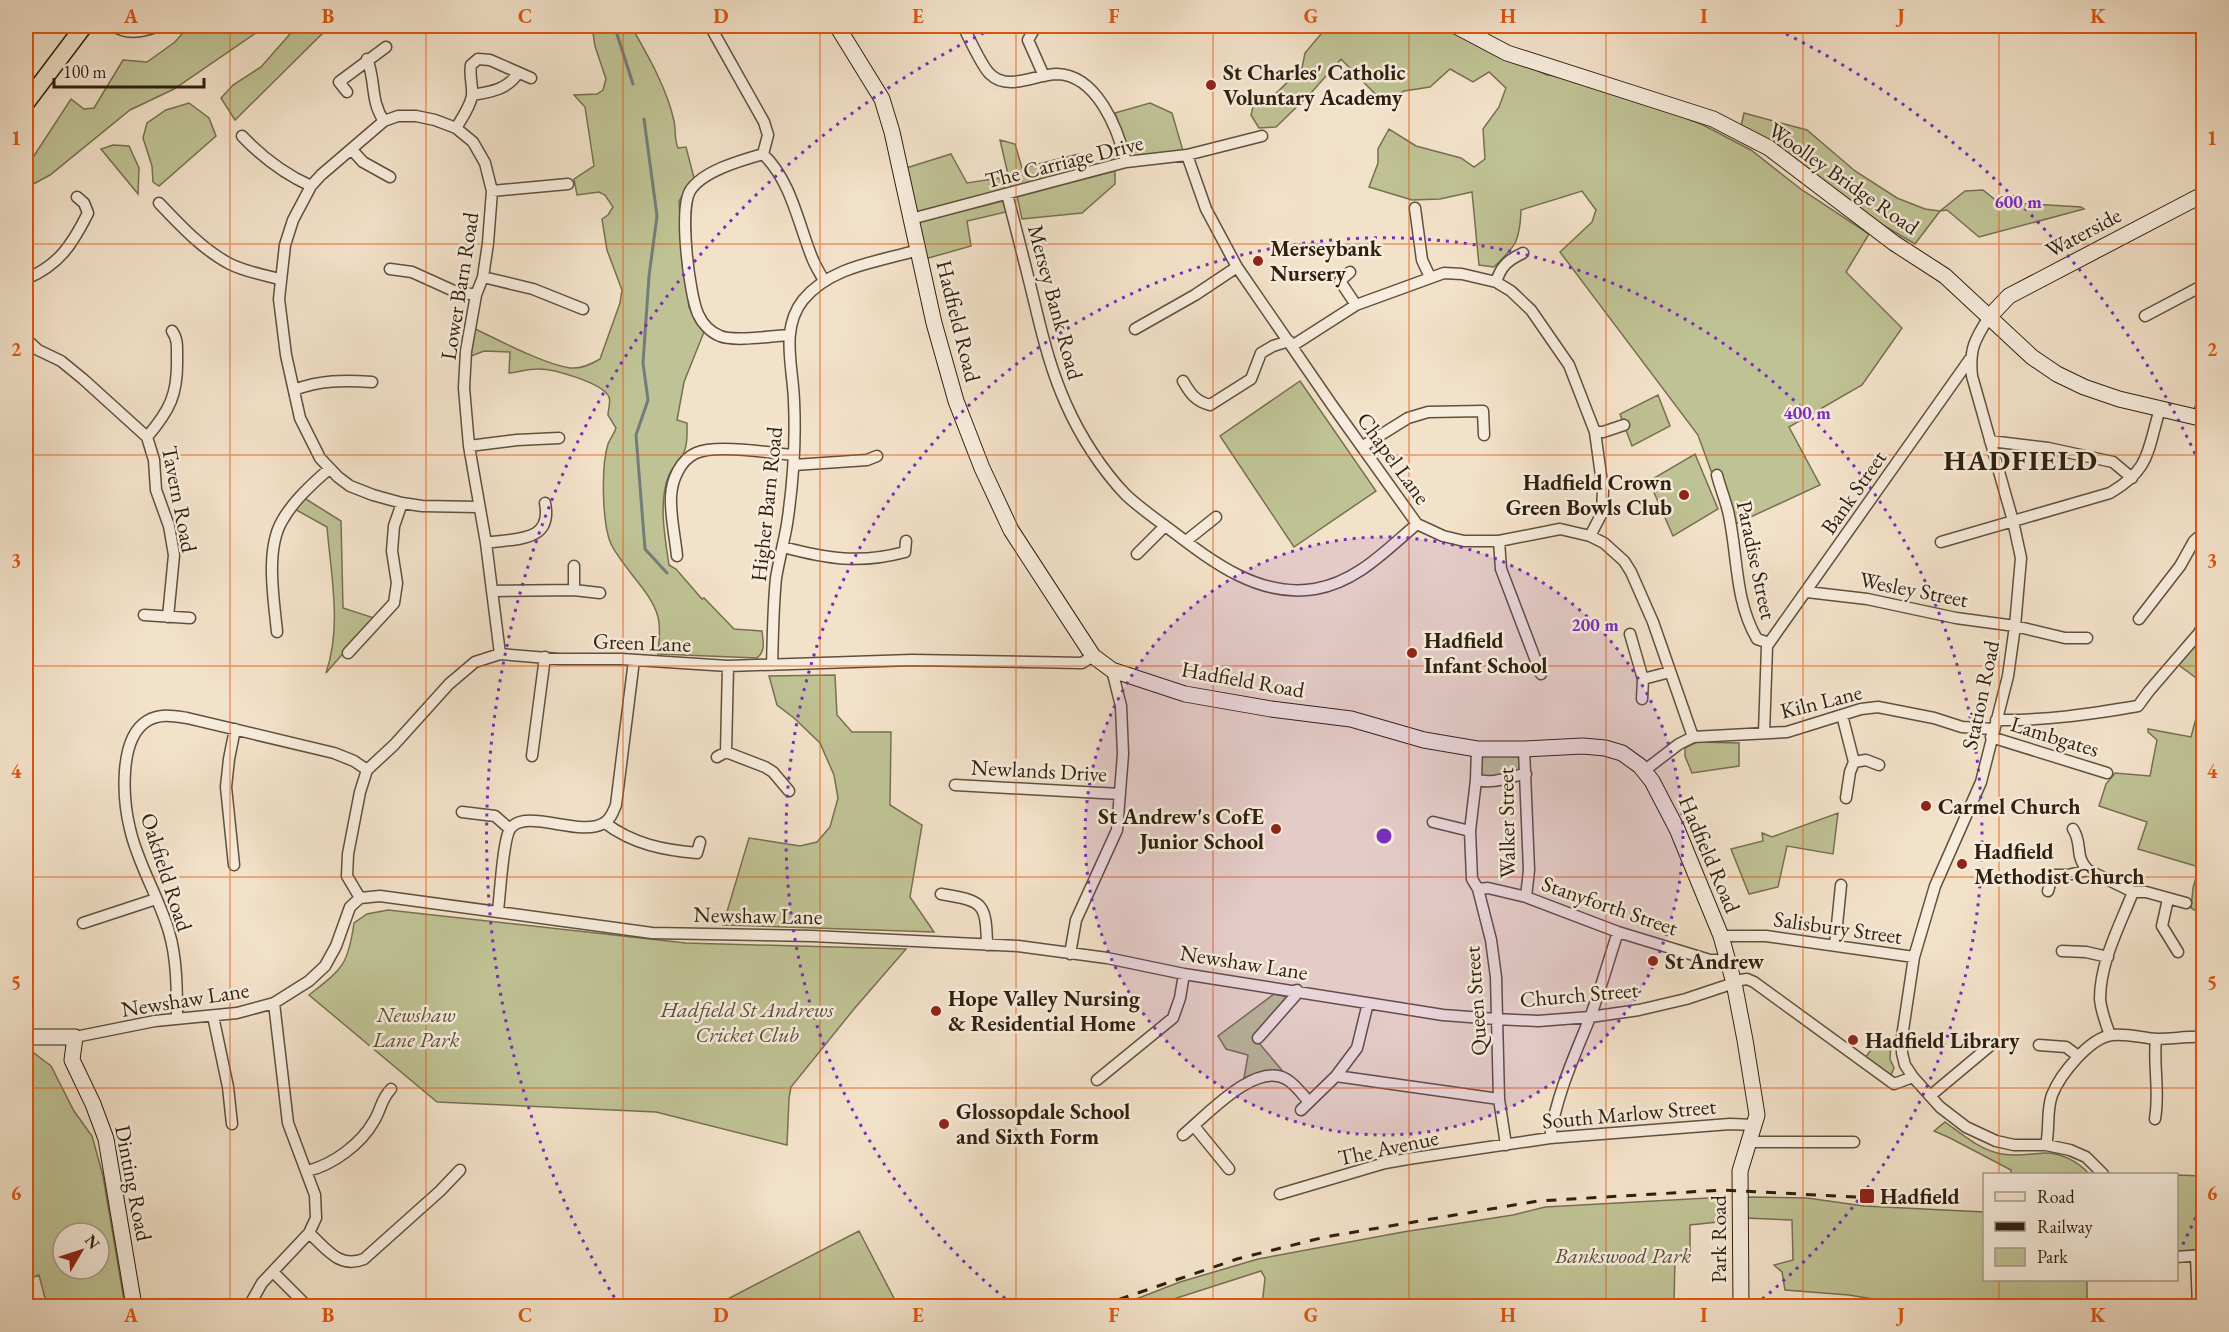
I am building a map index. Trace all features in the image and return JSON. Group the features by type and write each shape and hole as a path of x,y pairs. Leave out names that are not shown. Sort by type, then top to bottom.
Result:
{"main road":[{"path":"26,103 84,26"}],"street":[{"path":"114,26 120,30 138,32 159,26"},
{"path":"710,26 764,122 768,135 763,154"},
{"name":"Hadfield Road","path":"837,26 882,99 934,323 956,401 982,468 1011,530 1093,656 1113,670 1185,694 1271,709 1351,719 1424,740 1477,749 1583,746 1605,748 1622,753 1645,770 1677,829 1720,936 1734,982 1757,1115 1740,1171"},
{"path":"963,26 990,74 1003,81 1055,74 1073,76 1086,85 1106,110 1119,133 1126,162"},
{"path":"1036,26 1028,40 1044,76"},
{"name":"Woolley Bridge Road","path":"1456,26 1507,53 1713,119 1769,148 1894,243 1945,276 2032,357 2057,374 2084,387 2119,399 2201,418"},
{"path":"347,92 339,82 386,47"},
{"path":"367,59 371,70 376,109 384,121 311,186 293,220 285,245 279,299 286,355 300,418 315,449 329,469 350,486 402,503 422,506 478,507"},
{"path":"456,128 468,108 472,95 469,77 471,65 478,59 490,60 531,78"},
{"path":"472,95 500,89 513,81 518,73"},
{"name":"Lower Barn Road","path":"384,121 398,116 416,116 456,128 473,142 485,163 492,191 489,243 483,277 476,295 466,351 464,388 469,446 486,543 500,654"},
{"path":"242,136 281,170 311,186"},
{"name":"The Carriage Drive","path":"911,219 1126,162 1187,155 1262,136"},
{"path":"352,150 363,162 390,177"},
{"path":"763,154 776,168 788,192 813,262 824,281"},
{"path":"763,154 709,174 690,192 685,210 692,290 699,316 704,325 722,337 789,335"},
{"name":"Chapel Lane","path":"1187,155 1206,209 1237,267 1417,524 1443,536 1464,541 1499,541 1560,529 1590,536 1614,551 1631,572 1653,622 1693,737"},
{"path":"492,191 568,184"},
{"name":"Mersey Bank Road","path":"1007,194 1048,362 1066,407 1102,467 1127,496 1224,569 1259,584 1288,591 1306,590 1339,583 1362,571 1417,524"},
{"name":"Waterside","path":"1989,317 2009,296 2204,194"},
{"path":"26,279 55,263 80,230 88,213 84,203 77,197"},
{"path":"159,203 207,249 231,265 280,279"},
{"path":"1415,208 1422,260 1430,277"},
{"name":"Higher Barn Road","path":"772,665 777,577 794,460 794,399 789,335 794,316 802,302 824,281 841,272 918,250"},
{"path":"1496,282 1500,269 1510,259 1523,253"},
{"path":"1135,329 1195,296 1237,267"},
{"path":"390,269 412,272 454,291 476,295"},
{"path":"1350,272 1341,280 1356,305"},
{"path":"1183,381 1192,396 1201,403 1210,405 1251,379 1261,353 1273,346 1290,344 1356,305 1444,273 1462,274 1496,282 1511,291 1531,310 1569,365 1595,432 1603,490 1602,513 1590,536"},
{"path":"483,277 533,289 583,309"},
{"path":"2145,316 2198,288 2204,288"},
{"path":"1970,359 1972,347 1989,317"},
{"path":"147,437 172,403 178,379 177,337 172,330"},
{"name":"Tavern Road","path":"26,339 38,350 61,361 83,378 147,437 154,460 156,490 169,526 174,555 168,617"},
{"name":"Station Road","path":"1912,1077 1905,1065 1902,1037 1914,957 1935,886 1981,782 2008,676 2021,558 2013,521 1972,376 1970,359"},
{"name":"Bank Street","path":"1768,645 1970,359"},
{"path":"294,390 315,382 372,381"},
{"path":"2201,418 2204,397"},
{"path":"1941,542 2110,493 2132,478 2140,469 2148,452 2160,409"},
{"path":"1363,447 1408,418 1428,412 1483,411 1484,435"},
{"path":"1595,432 1624,426"},
{"path":"469,446 560,438"},
{"path":"1990,441 2048,448 2113,462 2132,478"},
{"path":"677,556 671,495 675,478 688,458 697,452 716,450 794,460 867,460 877,456"},
{"path":"277,632 272,576 274,544 280,523 291,507 329,469"},
{"name":"Paradise Street","path":"1717,476 1728,512 1738,578 1751,629 1757,639 1768,645"},
{"path":"348,653 394,603 397,583 392,551 394,526 402,503"},
{"path":"486,543 534,535 543,529 547,514 545,503"},
{"path":"1186,542 1216,517"},
{"path":"1137,554 1165,526"},
{"path":"2139,619 2180,566 2193,542 2204,532"},
{"path":"783,548 827,558 857,561 883,558 905,552 906,541"},
{"path":"1499,541 1501,568 1541,674"},
{"path":"574,566 574,590"},
{"path":"492,591 574,590 600,593"},
{"name":"Wesley Street","path":"1807,592 1867,599 1956,618 2015,626 2065,638 2087,638"},
{"path":"144,615 190,618"},
{"path":"1993,729 2025,721 2138,706 2199,633 2204,623"},
{"path":"1630,634 1643,679 1642,699"},
{"path":"1764,733 1768,645"},
{"name":"Green Lane","path":"360,898 347,876 348,854 360,792 367,770 400,738 449,684 475,662 500,654 559,659 634,660 728,666 912,660 1082,663 1093,656"},
{"path":"532,756 545,657"},
{"path":"498,911 506,839 510,829 522,822 539,821 576,827 595,827 605,823 611,816 616,805 634,660"},
{"path":"728,666 722,754 765,767 773,772 789,791"},
{"name":"Newlands Drive","path":"1070,954 1076,920 1117,830 1123,754 1121,706 1113,670"},
{"path":"1643,679 1670,672"},
{"name":"Kiln Lane","path":"1693,737 1787,732 1861,709 1878,707 1934,718 1962,727 1993,729"},
{"path":"1842,715 1854,762 1846,798"},
{"name":"Oakfield Road","path":"177,1019 177,992 170,933 130,831 124,798 127,759 131,742 138,730 147,721 168,716 235,729 334,753 354,761 367,770"},
{"path":"234,865 226,787 235,729"},
{"name":"Lambgates","path":"1993,729 2107,772"},
{"path":"1645,770 1679,744 1693,737"},
{"name":"Queen Street","path":"1477,749 1470,831 1472,879 1478,889 1491,939 1495,968 1498,1099 1506,1145"},
{"name":"Walker Street","path":"1524,749 1529,870 1526,897"},
{"path":"1854,762 1866,760 1879,765"},
{"path":"1476,780 1499,782 1526,774"},
{"name":"Newlands Drive","path":"956,785 1120,794"},
{"path":"462,812 495,816 510,829"},
{"path":"1433,822 1470,831"},
{"path":"605,823 620,834 638,842 670,851 697,853 700,842"},
{"path":"2073,829 2079,843 2079,859 2088,870 2133,892 2146,892 2186,903"},
{"path":"2048,891 2052,877 2055,875 2088,870"},
{"path":"1835,945 1841,885"},
{"name":"Stanyforth Street","path":"1478,889 1488,888 1526,897 1618,932 1710,960 1728,960"},
{"path":"2110,1035 2100,1000 2108,957 2133,892"},
{"path":"941,894 968,898 979,904 984,912 987,945"},
{"name":"Newshaw Lane","path":"75,1037 155,1021 237,1013 274,1003 309,981 325,966 336,946 350,907 360,898 380,896 652,933 812,936 1018,946 1107,958 1184,974 1297,990 1443,1015 1496,1019"},
{"path":"83,923 156,898"},
{"path":"2168,899 2162,926 2178,952"},
{"path":"1550,1138 1554,1114 1618,932"},
{"name":"Salisbury Street","path":"1720,936 1766,936 1914,957"},
{"path":"2062,951 2086,952 2108,957"},
{"path":"1097,1080 1173,1018 1180,998 1184,974"},
{"path":"1734,982 1747,979 1754,982 1894,1084 1912,1077 1956,1120 1996,1141 2046,1145 2079,1153 2094,1163 2102,1173"},
{"name":"Church Street","path":"1496,1019 1538,1021 1639,1010 1686,999 1734,982"},
{"path":"1258,1038 1295,996 1297,990"},
{"path":"249,1306 262,1283 309,1233 316,1218 316,1206 308,1172 297,1151 288,1123 274,1003"},
{"path":"1183,1135 1243,1086 1263,1075 1286,1078 1305,1106 1336,1076 1357,1048 1368,1003"},
{"path":"213,1016 228,1087 232,1124"},
{"path":"2046,1145 2049,1135 2048,1110 2059,1080 2078,1056 2102,1038 2110,1035 2156,1039 2204,1037"},
{"path":"26,1037 75,1037"},
{"name":"Dinting Road","path":"75,1037 72,1060 93,1104 106,1139 134,1306"},
{"path":"2155,1119 2158,1093 2155,1067 2156,1039"},
{"path":"1930,1096 1991,1045"},
{"path":"2039,1045 2066,1047 2078,1056"},
{"path":"1336,1076 1498,1099"},
{"path":"308,1172 338,1157 363,1134 373,1123 382,1099 392,1089"},
{"name":"South Marlow Street","path":"1506,1145 1550,1138 1730,1124 1755,1125"},
{"path":"1194,1126 1229,1169"},
{"path":"1750,1143 1854,1142"},
{"name":"The Avenue","path":"1280,1194 1385,1163 1506,1145"},
{"path":"309,1233 339,1260 350,1263 364,1259 440,1191 460,1170"},
{"name":"Park Road","path":"1740,1171 1741,1306"},
{"path":"2178,1257 2200,1256 2198,1306"},
{"path":"273,1272 307,1306"}],"green space":[{"path":"189,26 266,26 174,89 130,110 50,175 26,188 26,168 71,99 84,109 94,108 123,60 147,62 175,42"},
{"path":"297,26 330,26 235,120 221,98 233,85 261,67"},
{"path":"592,26 631,26 662,84 674,121 678,148 686,147 694,178 679,201 682,255 689,307 704,332 684,382 677,420 687,423 687,440 682,456 669,475 664,496 663,520 669,565 676,569 702,599 704,598 734,629 762,631 763,649 757,658 658,654 660,636 655,607 616,554 608,535 604,509 604,466 608,444 616,428 608,415 610,399 605,392 576,377 544,369 509,373 510,352 484,351 466,358 471,327 559,366 578,368 600,359 620,303 622,290 607,250 602,219 613,207 605,195 599,192 577,195 574,179 594,166 585,107 574,95 597,94 603,90 606,79 595,46"},
{"path":"1323,26 1451,26 1499,53 1547,75 1604,82 1650,104 1703,125 1751,150 1802,190 1869,234 1846,272 1902,328 1862,385 1789,427 1820,485 1731,526 1698,435 1560,252 1592,222 1596,210 1582,191 1521,210 1518,236 1512,248 1494,267 1479,265 1472,192 1440,199 1412,200 1369,187 1378,163 1378,149 1389,129 1416,146 1461,158 1474,167 1485,159 1483,129 1499,107 1506,88 1489,72 1473,82 1450,69 1430,87 1404,91 1384,103 1341,59 1311,93 1276,127 1259,128 1251,115 1254,102 1265,104 1302,68 1305,53 1326,28"},
{"path":"189,103 209,118 216,136 159,186 153,182 152,166 143,138 147,123 166,110"},
{"path":"1150,103 1172,113 1183,151 1131,157 1115,113"},
{"path":"1744,113 1807,130 1855,171 1897,198 1925,209 1940,211 1915,244 1849,205 1741,126"},
{"path":"1000,140 1015,144 1022,168 1079,154 1084,169 1011,187"},
{"path":"113,145 129,146 139,168 138,194 101,149"},
{"path":"951,154 967,183 999,178 1006,190 916,212 906,168"},
{"path":"1115,171 1115,184 1082,213 1022,219 1017,196"},
{"path":"1983,190 1998,202 2084,209 1979,237 1947,210 1940,211 1965,191"},
{"path":"1003,201 1006,212 967,221 971,246 925,259 918,222"},
{"path":"1300,381 1376,491 1294,547 1220,436"},
{"path":"1658,395 1670,426 1632,446 1620,414"},
{"name":"Hadfield Crown Green Bowls Club","path":"1695,454 1718,509 1673,536 1649,481"},
{"path":"301,496 341,521 343,608 374,618 326,673 331,655 334,619 333,582 327,527 291,507"},
{"path":"2203,626 2203,683 2176,663"},
{"path":"835,675 837,715 852,732 891,732 890,805 922,825 910,897 934,932 723,925 749,838 800,846 817,842 830,827 838,798 834,775 820,743 777,705 769,676"},
{"path":"2203,692 2203,988 2198,983 2197,965 2202,914 2191,908 2193,888 2199,867 2138,849 2147,822 2099,806 2106,784 2115,773 2150,776 2157,740 2148,732 2148,729 2191,737"},
{"path":"1697,742 1739,743 1739,766 1692,773 1685,756 1685,748"},
{"path":"1479,751 1521,752 1523,772 1479,778"},
{"path":"1838,813 1833,854 1787,846 1778,887 1749,894 1731,849 1763,841 1762,833 1772,837"},
{"path":"388,910 686,943 906,949 791,1087 787,1145 656,1112 437,1102 309,995 342,965 349,949 354,923 367,914"},
{"path":"1274,994 1287,997 1253,1036 1286,1075 1270,1071 1244,1078 1248,1055 1226,1049 1218,1036"},
{"path":"1879,1039 1891,1043 1890,1059 1894,1068 1891,1075 1865,1058"},
{"path":"26,1047 51,1066 74,1111 92,1136 103,1176 111,1221 51,1221 51,1281 111,1281 111,1223 125,1306 47,1306 39,1275 26,1280"},
{"path":"1945,1122 1972,1141 1994,1152 2013,1155 2056,1154 2075,1162 2088,1173 2011,1173 2011,1170 1934,1131"},
{"path":"2178,1175 2203,1176 2203,1249 2178,1252"},
{"name":"Bankswood Park","path":"1726,1197 1727,1221 1690,1225 1690,1254 1675,1255 1674,1306 1262,1306 1265,1278 1261,1271 1152,1306 1118,1306 1180,1282 1258,1259 1403,1232 1513,1215 1545,1207"},
{"path":"1746,1197 1807,1198 1864,1206 1983,1212 1983,1281 2087,1281 2087,1306 1915,1306 1849,1295 1785,1290 1782,1272 1774,1265 1793,1260 1792,1220 1746,1218"},
{"path":"859,1231 898,1306 719,1306 718,1304"}],"waterway":[{"path":"615,28 633,84"},
{"path":"644,119 657,216 649,276 643,363 648,400 636,435 645,549 667,573"}],"railway":[{"path":"1100,1306 1237,1259 1325,1237 1538,1201 1723,1190 1931,1201"}],"place":[{"name":"St Charles' Catholic Voluntary Academy","path":"1211,85"},
{"name":"Merseybank Nursery","path":"1258,261"},
{"name":"Hadfield Crown Green Bowls Club","path":"1684,495"},
{"name":"Hadfield Infant School","path":"1412,653"},
{"name":"Carmel Church","path":"1926,806"},
{"name":"St Andrew's CofE Junior School","path":"1276,829"},
{"name":"Hadfield Methodist Church","path":"1962,864"},
{"name":"St Andrew","path":"1653,961"},
{"name":"Hope Valley Nursing & Residential Home","path":"936,1011"},
{"name":"Hadfield Library","path":"1853,1040"},
{"name":"Glossopdale School and Sixth Form","path":"944,1124"},
{"name":"Hadfield","path":"1867,1196"}],"district":[{"name":"HADFIELD","path":"2021,460"}],"park label":[{"name":"Hadfield St Andrews Cricket Club","path":"747,1022"},
{"name":"Newshaw Lane Park","path":"416,1026"}]}
